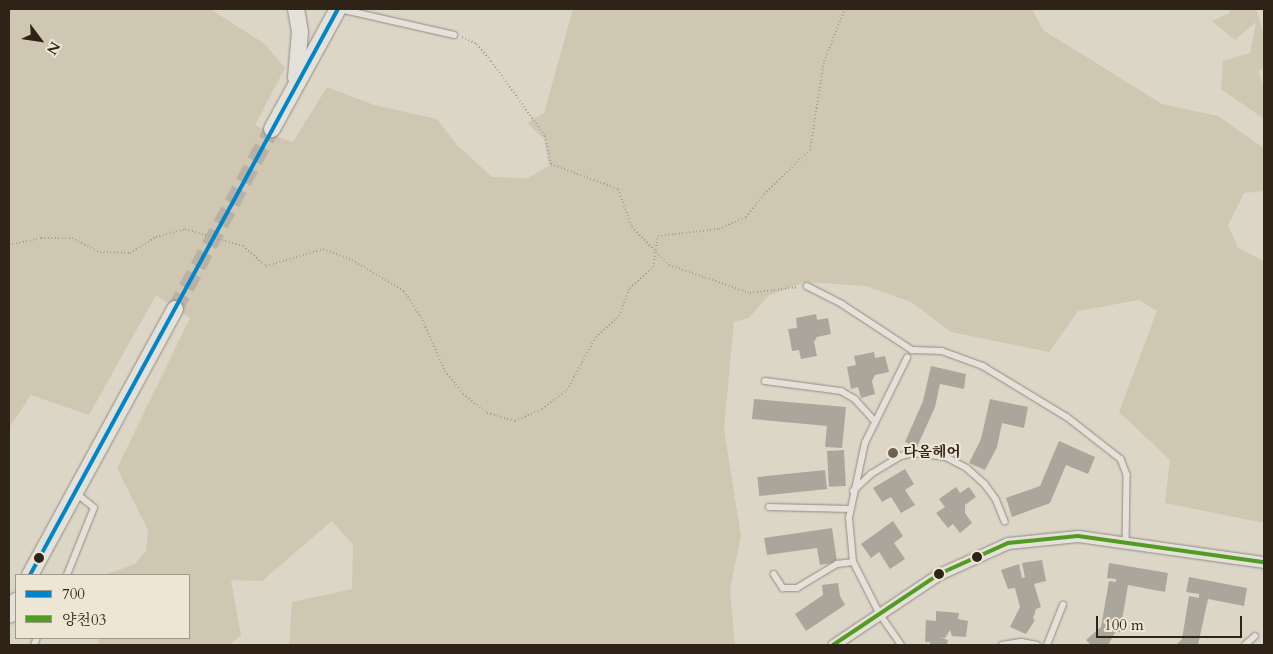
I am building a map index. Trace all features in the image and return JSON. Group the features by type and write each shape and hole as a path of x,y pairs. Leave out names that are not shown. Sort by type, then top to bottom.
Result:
{"main road":[{"path":"295,87 300,32 296,9"},
{"path":"272,129 338,9"},
{"path":"31,574 174,309"},
{"path":"9,615 15,603"}],"street":[{"path":"833,645 939,574 1008,543 1078,536 1264,562"}],"lane":[{"path":"338,9 454,35"},
{"path":"807,286 842,304 912,350 942,351 983,366 1067,417 1122,458 1127,475 1126,543"},
{"path":"901,645 879,613 853,562 850,509 852,491 874,420 907,358"},
{"path":"765,381 842,391 855,399 874,420"},
{"path":"852,491 894,458 914,453 939,455 960,463 976,474 996,500 1005,521"},
{"path":"66,574 94,508 75,493"},
{"path":"769,508 850,509"},
{"path":"774,574 783,588 797,588 837,564 853,562"},
{"path":"1047,645 1064,606"},
{"path":"1245,645 1255,636"},
{"path":"1002,645 1022,642 1037,645"}],"path":[{"path":"9,245 41,238 72,238 100,252 130,253 156,238 184,229 243,246 266,266 323,249 352,260 404,291 421,316 445,371 463,394 487,413 515,420 542,409 567,390 596,337 619,316 630,288 653,267 658,236 719,229 746,217 764,194 810,150 824,61 845,9"},
{"path":"454,35 477,44 491,60 545,136 552,164 618,189 632,227 669,265 750,294 807,286"}],"shaded area":[{"path":"9,9 210,9 265,44 285,68 255,125 271,133 192,272 273,135 293,142 327,87 374,105 437,119 456,144 492,177 528,178 549,166 544,139 527,123 544,113 573,9 1032,9 1043,30 1162,104 1218,116 1264,148 1264,191 1244,193 1228,225 1238,248 1264,261 1264,523 1165,503 1170,460 1119,412 1157,311 1139,300 1078,311 1049,352 951,332 911,302 866,286 806,282 768,296 749,318 734,322 724,429 741,536 730,589 735,645 289,645 292,602 352,589 353,545 332,521 262,581 231,580 241,636 229,645 99,645 98,639 190,639 190,574 107,574 135,564 146,551 148,530 117,468 190,318 156,295 89,415 31,395 9,428"},
{"path":"1228,9 1256,9 1264,35 1264,67 1258,72 1264,86 1264,119 1221,89 1223,61 1250,53 1256,22 1235,40 1212,21 1230,13"}],"building":[{"path":"816,314 817,320 828,318 831,334 817,337 814,342 817,356 801,359 799,350 792,351 788,329 797,328 796,318"},
{"path":"874,352 875,358 885,356 889,372 875,375 872,381 875,394 861,398 858,387 851,389 847,367 856,365 854,356"},
{"path":"931,366 966,374 964,389 940,384 935,407 917,447 905,442 923,401"},
{"path":"754,399 846,407 842,448 825,447 827,426 752,419"},
{"path":"990,399 1028,407 1024,428 1002,423 997,447 985,470 969,463 981,439"},
{"path":"1059,441 1095,457 1088,474 1066,465 1050,503 1012,517 1006,498 1040,486"},
{"path":"844,450 846,486 829,487 827,451"},
{"path":"905,469 914,484 905,490 915,505 901,513 891,497 882,502 873,488"},
{"path":"825,470 827,489 759,496 757,477"},
{"path":"956,487 960,493 969,487 976,497 965,505 965,513 972,523 960,533 953,524 948,528 936,513 945,507 939,499"},
{"path":"893,521 903,536 894,543 905,559 890,569 879,552 871,558 861,544"},
{"path":"832,528 837,562 820,565 817,548 767,555 764,538"},
{"path":"1042,560 1046,581 1034,584 1041,607 1036,609 1033,619 1035,620 1026,634 1010,627 1020,607 1015,588 1008,589 1001,570 1019,564 1022,578 1025,577 1022,563"},
{"path":"1109,563 1168,573 1165,592 1128,585 1120,632 1116,631 1108,645 1091,645 1086,640 1101,627 1109,581 1116,582 1116,579 1107,578"},
{"path":"1189,577 1247,588 1244,606 1208,599 1198,645 1176,645 1182,639 1189,596 1199,598 1199,594 1186,592"},
{"path":"838,583 840,596 845,605 806,631 795,614 823,595 822,585"},
{"path":"936,611 959,613 958,619 968,621 966,637 952,636 950,630 945,638 939,637 948,640 947,645 930,645 930,642 925,642 926,620 936,621"}],"tunnel":[{"path":"175,309 272,129"}],"transit line":[{"name":"700","path":"31,574 338,9"},
{"name":"양천03","path":"833,645 939,574 1008,543 1078,536 1264,562"}],"place":[{"name":"다올헤어","path":"893,453"}]}
